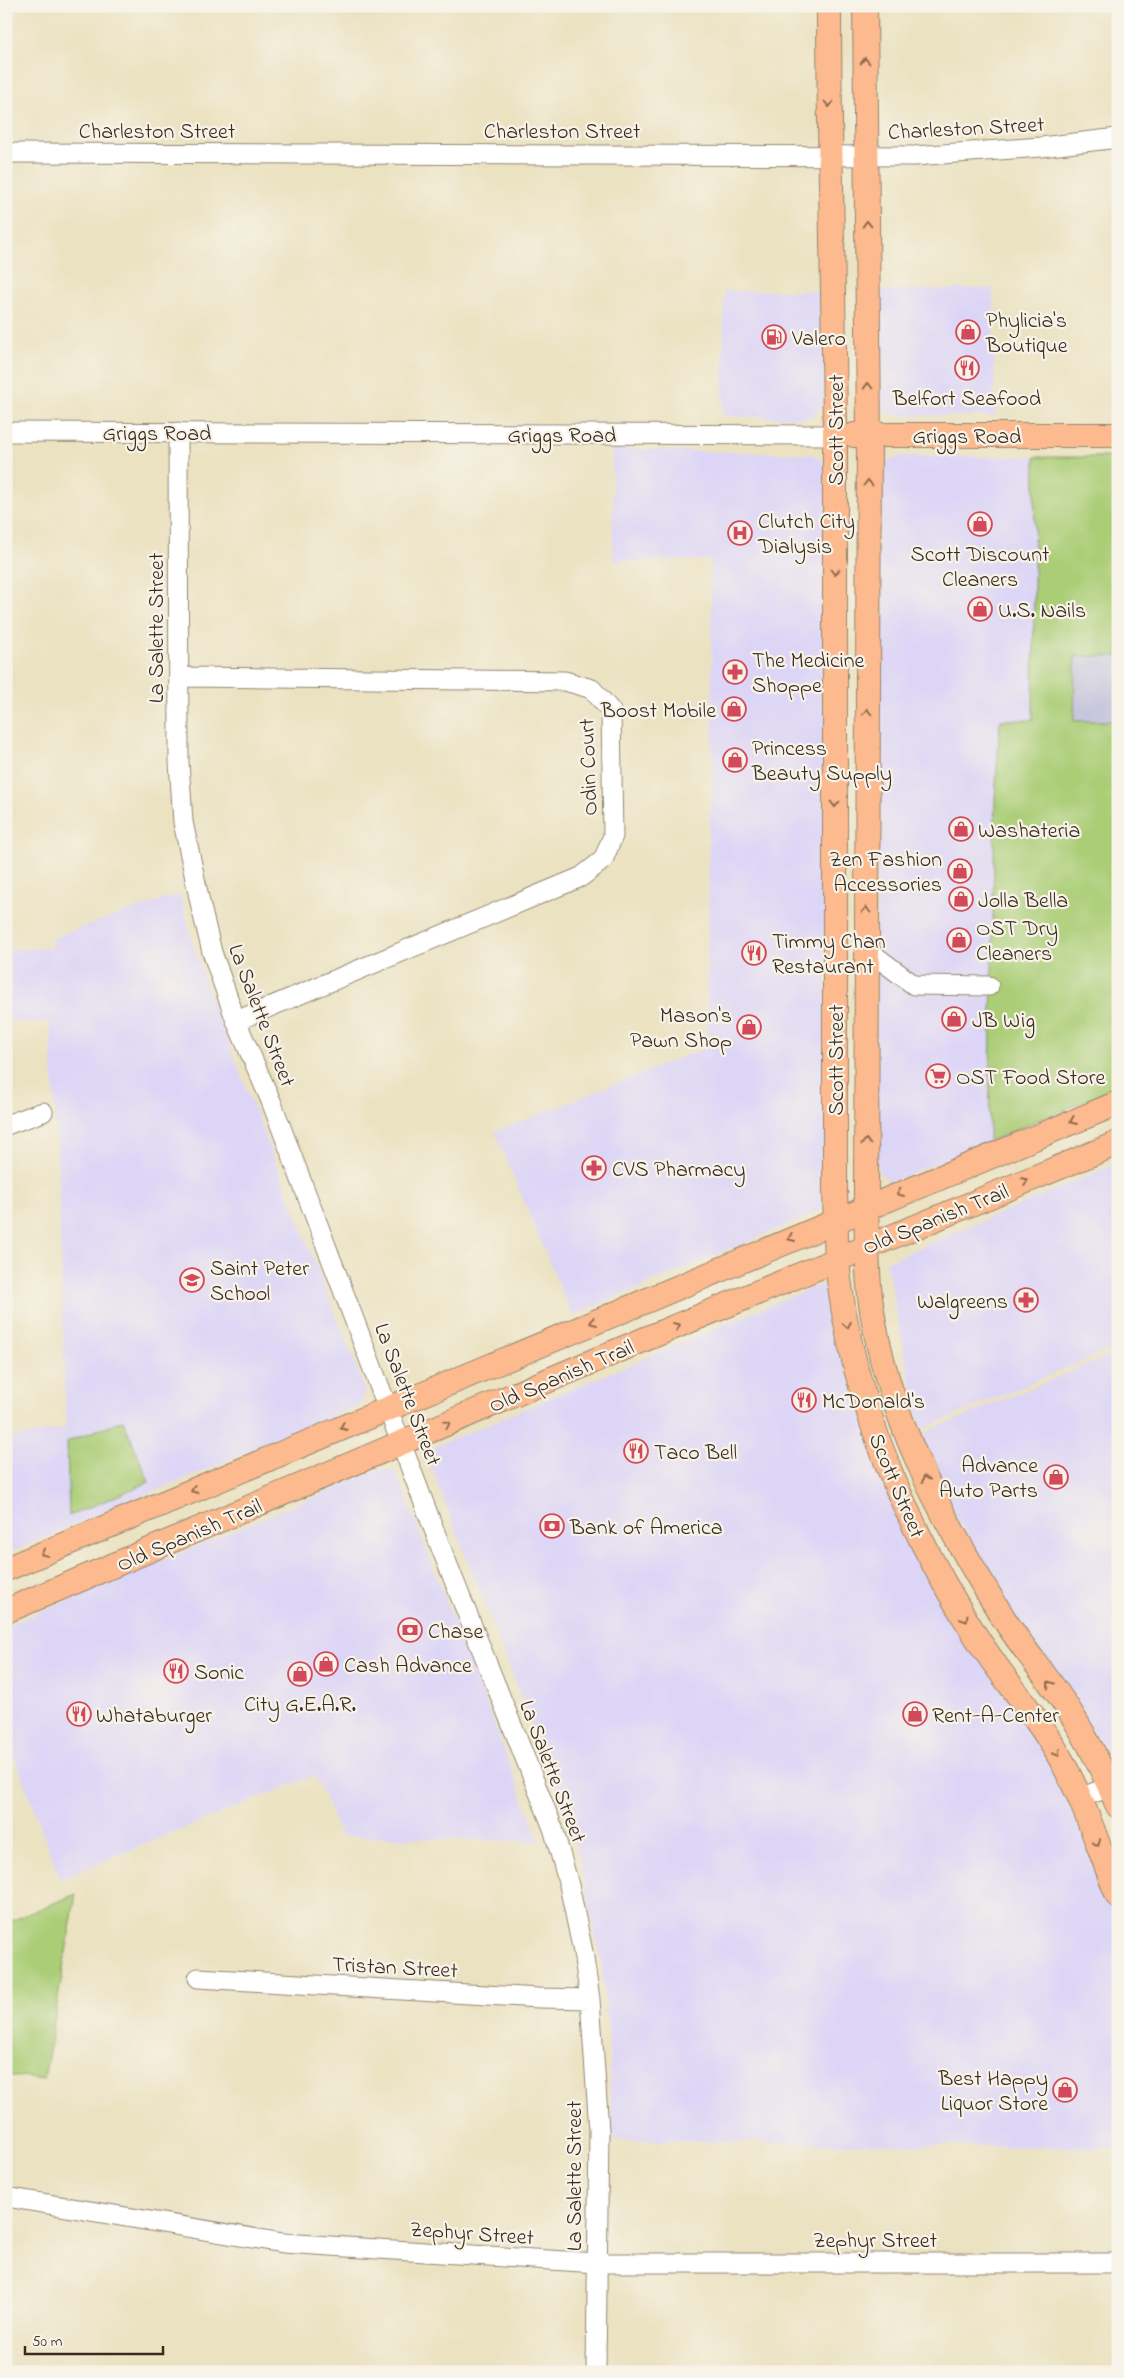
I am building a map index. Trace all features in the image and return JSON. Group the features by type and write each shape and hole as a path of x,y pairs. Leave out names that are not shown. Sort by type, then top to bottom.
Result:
{"main road":[{"name":"Scott Street","path":"829,6 829,154 835,435 836,1219 838,1277 852,1355 868,1412 891,1478 940,1577 978,1640 1042,1727 1079,1798 1118,1896"},
{"name":"Scott Street","path":"864,6 869,435 866,1208 870,1298 878,1340 892,1393 918,1464 964,1553 1006,1621 1072,1714 1116,1790"},
{"name":"Griggs Road","path":"835,435 1118,435"},
{"path":"836,950 866,949"},
{"name":"Old Spanish Trail","path":"6,1570 836,1219 1118,1103"},
{"name":"Old Spanish Trail","path":"6,1612 643,1340 1118,1143"},
{"path":"1094,1152 1118,1153"},
{"path":"626,1308 643,1340"},
{"path":"94,1532 108,1568"},
{"path":"940,1577 964,1553"}],"street":[{"name":"Charleston Street","path":"6,153 829,154 914,156 1041,147 1118,138"},
{"name":"Griggs Road","path":"6,432 835,435"},
{"name":"La Salette Street","path":"178,432 179,762 183,822 212,952 236,1020 271,1101 441,1548 553,1828 573,1904 590,1999 599,2130 596,2372"},
{"name":"Odin Court","path":"179,677 566,681 592,689 611,711 613,836 603,860 581,878 236,1020"},
{"path":"866,949 914,985 989,986"},
{"path":"6,1125 43,1112"},
{"path":"1079,1798 1116,1790"},
{"name":"Tristan Street","path":"198,1978 530,1998 590,1999"},
{"name":"Zephyr Street","path":"6,2197 283,2243 597,2263 1118,2263"}],"shaded area":[{"path":"993,288 995,416 895,415 884,410 878,402 875,291"},
{"name":"Valero","path":"724,291 825,291 825,401 816,414 809,417 793,418 723,416"},
{"path":"612,449 811,454 823,462 826,471 826,1203 820,1210 801,1219 572,1316 495,1132 707,1047 709,825 713,786 711,560 613,561"},
{"path":"900,456 1035,457 1034,651 1033,720 1001,720 1000,724 995,799 989,1141 890,1181 878,1171 876,1162 878,469 887,461"},
{"path":"1075,656 1118,656 1118,721 1074,721"},
{"name":"Saint Peter School","path":"180,894 193,945 210,996 365,1389 363,1398 359,1405 6,1554 6,1440 66,1428 58,1171 50,1022 6,1021 6,949 51,949 52,939 68,932"},
{"path":"1118,1163 1118,1346 920,1430 886,1262"},
{"path":"819,1285 827,1286 832,1293 856,1405 1044,1749 1099,1866 1118,1918 1118,2148 611,2140 609,2038 601,1962 579,1857 566,1812 431,1467 430,1457 433,1449 441,1444"},
{"path":"1118,1352 1118,1757 1103,1751 1010,1613 953,1512 921,1434"},
{"path":"380,1469 388,1469 395,1473 401,1484 540,1842 341,1836 315,1775 60,1879 6,1734 6,1626"}],"green space":[{"path":"1035,457 1118,457 1118,656 1075,656 1074,721 1118,721 1118,1087 989,1141 995,799 1000,724 1001,720 1033,720"},
{"path":"123,1420 149,1482 69,1516 67,1442"},
{"path":"76,1894 44,2080 6,2075 6,1923"}],"place":[{"name":"Phylicia's Boutique","path":"968,332"},
{"name":"Valero","path":"774,337"},
{"name":"Belfort Seafood","path":"967,368"},
{"name":"Scott Discount Cleaners","path":"980,524"},
{"name":"Clutch City Dialysis","path":"740,533"},
{"name":"U.S. Nails","path":"980,609"},
{"name":"The Medicine Shoppe","path":"735,672"},
{"name":"Boost Mobile","path":"734,709"},
{"name":"Princess Beauty Supply","path":"735,760"},
{"name":"Washateria","path":"961,829"},
{"name":"Zen Fashion Accessories","path":"960,871"},
{"name":"Jolla Bella","path":"961,899"},
{"name":"OST Dry Cleaners","path":"959,940"},
{"name":"Timmy Chan Restaurant","path":"754,953"},
{"name":"JB Wig","path":"954,1019"},
{"name":"Mason's Pawn Shop","path":"749,1027"},
{"name":"OST Food Store","path":"938,1076"},
{"name":"CVS Pharmacy","path":"594,1168"},
{"name":"Saint Peter School","path":"192,1280"},
{"name":"Walgreens","path":"1026,1300"},
{"name":"McDonald's","path":"804,1400"},
{"name":"Taco Bell","path":"636,1451"},
{"name":"Advance Auto Parts","path":"1056,1477"},
{"name":"Bank of America","path":"552,1526"},
{"name":"Chase","path":"410,1630"},
{"name":"Cash Advance","path":"326,1664"},
{"name":"Sonic","path":"176,1671"},
{"name":"City G.E.A.R.","path":"300,1674"},
{"name":"Whataburger","path":"79,1714"},
{"name":"Rent-A-Center","path":"915,1714"},
{"name":"Best Happy Liquor Store","path":"1065,2090"}]}
